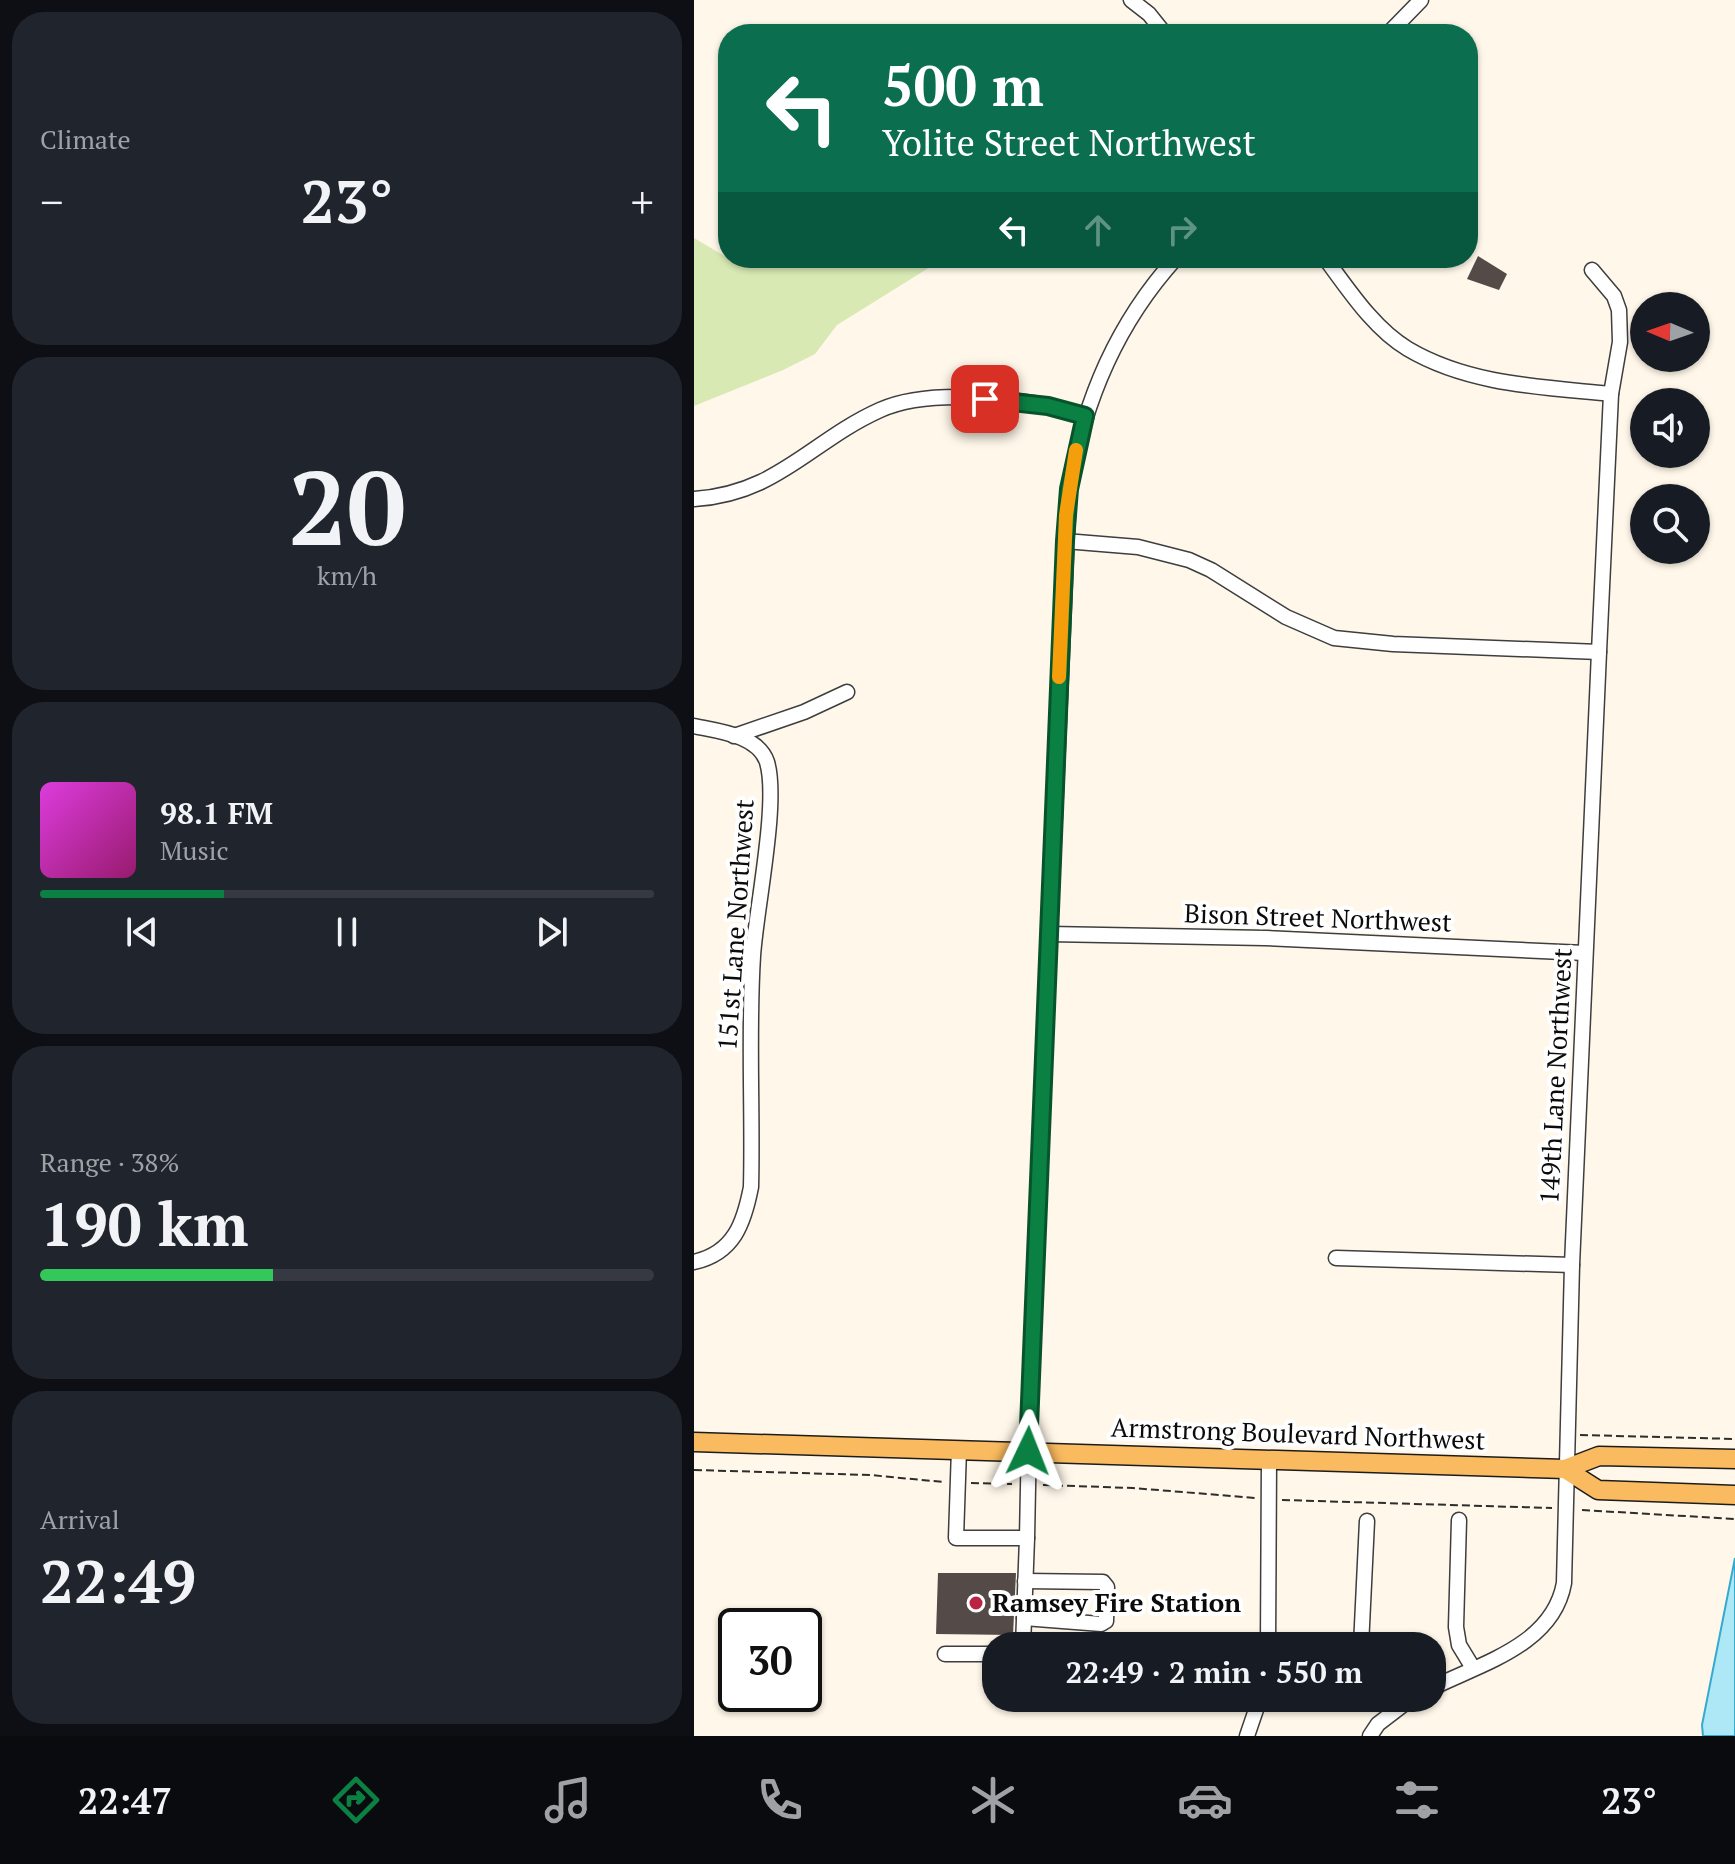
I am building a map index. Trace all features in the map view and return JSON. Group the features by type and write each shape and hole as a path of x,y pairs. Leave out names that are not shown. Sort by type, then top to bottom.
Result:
{"main road":[{"name":"Armstrong Boulevard Northwest","path":"694,1442 1565,1469 1599,1456 1735,1459"},
{"name":"Armstrong Boulevard Northwest","path":"1565,1469 1598,1490 1735,1495"}],"street":[{"path":"1131,0 1157,24"},
{"path":"1398,24 1421,0"},
{"path":"1024,1632 1065,541 1071,475 1085,416 1118,338 1145,295 1168,268"},
{"path":"1333,268 1383,329 1407,349 1481,379 1611,394"},
{"name":"149th Lane Northwest","path":"1446,1681 1531,1639 1560,1604 1567,1553 1566,1435 1585,953 1611,394 1620,342 1619,310 1614,296 1592,270"},
{"path":"694,499 738,492 762,483 858,422 900,402 922,398 985,399 1048,406 1085,416"},
{"path":"1065,541 1138,547 1189,560 1211,570 1286,617 1334,638 1393,644 1599,652"},
{"path":"694,726 733,736 804,712 847,692"},
{"name":"151st Lane Northwest","path":"694,1262 722,1251 739,1230 751,1187 751,983 770,806 767,763 749,741 733,736"},
{"name":"Bison Street Northwest","path":"1049,934 1265,938 1585,953"},
{"path":"1336,1258 1572,1265"},
{"path":"959,1449 956,1538 1027,1538"},
{"path":"1268,1632 1269,1459"},
{"path":"1459,1520 1456,1627 1459,1645 1473,1668"},
{"path":"1362,1632 1367,1521"},
{"path":"1024,1618 1101,1624 1106,1621 1107,1587 1103,1582 1025,1581"},
{"path":"945,1654 982,1654"},
{"path":"1247,1736 1255,1712"},
{"path":"1370,1736 1378,1724 1393,1712"}],"path":[{"path":"1566,1435 1735,1439"},
{"path":"694,1470 870,1475 957,1482 1133,1488 1268,1499 1566,1509 1735,1519"}],"green space":[{"path":"694,238 718,252 718,268 929,268 837,325 815,354 694,406"}],"water":[{"path":"1735,1558 1735,1736 1703,1736 1702,1725"}],"building":[{"path":"1478,256 1507,274 1499,290 1467,279 1472,268 1478,268"},
{"name":"Ramsey Fire Station","path":"938,1573 1016,1573 1013,1632 936,1634"}],"slow traffic":[{"path":"1059,677 1066,515 1076,450"}],"place":[{"name":"Ramsey Fire Station","path":"976,1603"}],"route":[{"path":"985,399 1048,406 1085,416 1066,515 1028,1451"}]}
